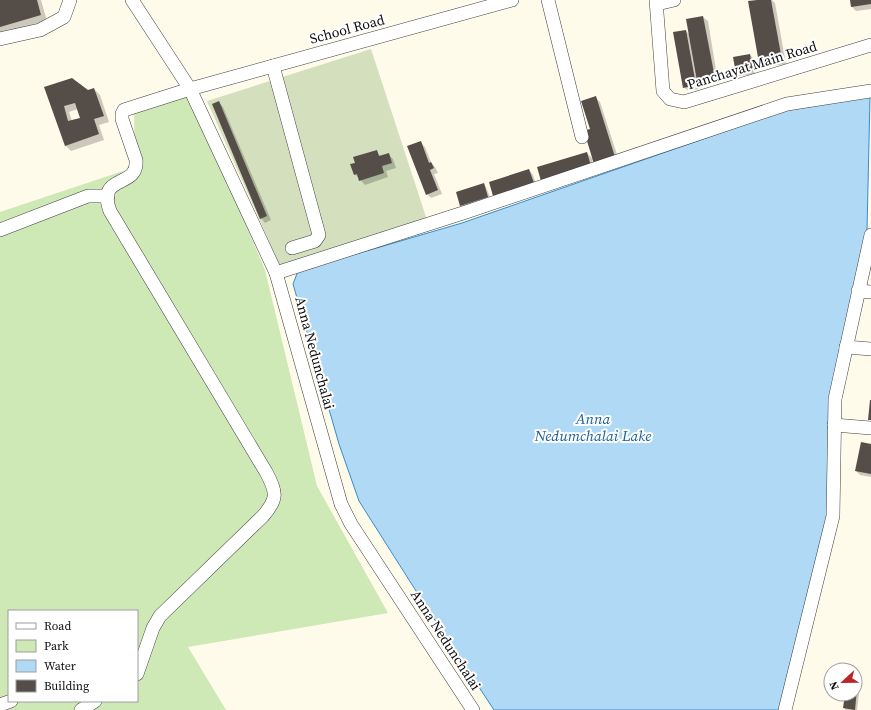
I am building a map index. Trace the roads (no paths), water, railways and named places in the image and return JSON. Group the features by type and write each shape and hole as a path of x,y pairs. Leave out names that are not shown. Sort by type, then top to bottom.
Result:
{"street":[{"path":"0,39 40,30 64,17 70,0"},
{"name":"Anna Nedunchalai","path":"132,0 190,89 276,273 341,504 352,524 473,710"},
{"name":"School Road","path":"108,196 112,186 131,176 136,170 136,160 122,119 124,110 190,89 494,2 512,0"},
{"path":"548,0 582,137"},
{"path":"657,2 674,0"},
{"name":"Panchayat Main Road","path":"657,2 663,91 670,99 684,102 871,45"},
{"path":"273,66 319,235 315,241 292,248"},
{"path":"276,273 788,104 871,91"},
{"path":"0,230 88,196 108,196 107,204 110,211 266,472 275,491 275,497 269,509 160,616 142,645 138,668"},
{"path":"785,710 833,516 835,399 846,347 865,292 871,235"},
{"path":"846,347 871,349"},
{"path":"834,425 871,428"},
{"path":"80,710 93,702"}],"water":[{"name":"Anna Nedumchalai Lake","path":"870,97 867,230 830,400 829,511 781,710 494,710 359,501 339,444 293,284 298,271 462,223 798,106"}]}
